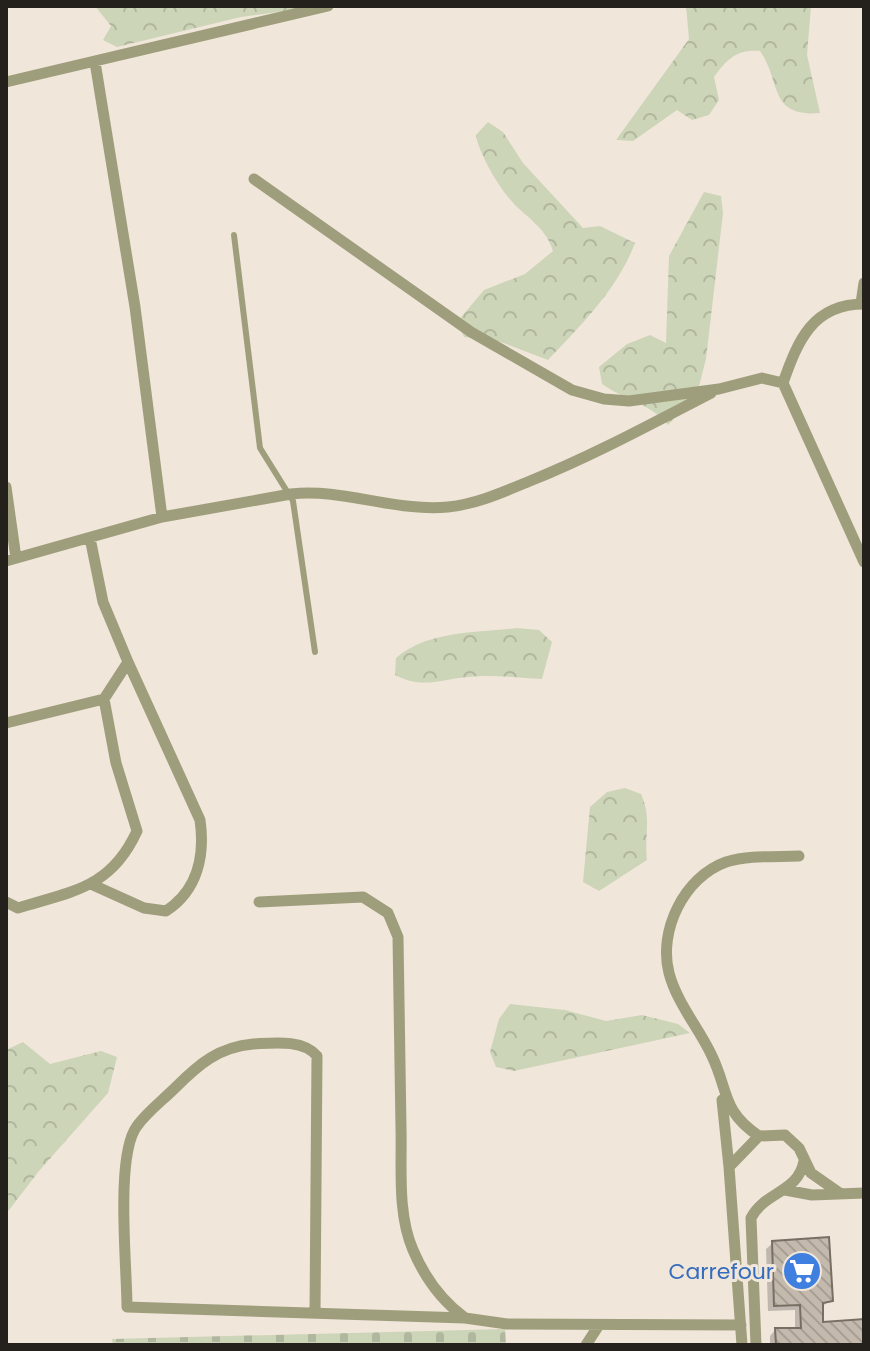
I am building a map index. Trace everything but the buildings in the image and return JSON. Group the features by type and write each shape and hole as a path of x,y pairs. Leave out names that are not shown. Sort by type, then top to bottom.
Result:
{"street":[{"path":"6,82 95,62 137,48 328,6"},
{"path":"95,62 135,307 162,517"},
{"path":"254,179 471,332 572,390 604,399 629,401 719,389 762,378 783,383"},
{"path":"864,283 862,303 833,308 810,324 794,351 783,383 864,562"},
{"path":"6,487 11,559 162,517 311,491 411,508 450,507 488,498 585,457 719,389"},
{"path":"90,538 103,602 200,820 203,842 201,865 188,889 166,911 144,908 93,885"},
{"path":"6,723 104,699 128,662"},
{"path":"7,905 18,908 93,885 116,866 137,831 116,763 104,699"},
{"path":"799,856 742,858 723,863 694,884 673,919 666,957 670,976 712,1056 735,1119 759,1136 785,1135 799,1148 804,1161 818,1179 841,1194"},
{"path":"259,902 363,897 388,913 398,937 402,1184 407,1229 413,1250 430,1281 450,1307 465,1318"},
{"path":"315,1313 317,1056 305,1046 285,1043 242,1045 203,1060 136,1127 125,1153 127,1307 465,1318 507,1324 741,1325"},
{"path":"721,1084 742,1345"},
{"path":"729,1167 759,1136"},
{"path":"756,1345 751,1218 759,1203 785,1190 799,1178 804,1161"},
{"path":"785,1190 812,1195 864,1193"},
{"path":"586,1345 599,1325"}],"lane":[{"path":"234,235 260,448 265,461 291,494 315,652"}],"green space":[{"path":"95,6 320,6 241,17 117,47 103,40 111,26"},
{"path":"686,6 811,6 807,55 820,113 803,113 784,104 760,51 745,52 728,60 714,77 719,100 709,115 692,120 677,110 633,141 616,140 689,39"},
{"path":"488,122 503,132 523,163 583,228 600,226 635,243 609,291 548,360 501,342 464,337 457,322 484,290 525,274 553,251 545,234 514,204 484,158 476,135"},
{"path":"704,192 721,196 723,213 706,359 697,394 668,425 645,407 602,384 599,367 627,344 650,335 666,343 669,256"},
{"path":"517,628 539,630 552,642 542,679 476,676 422,683 395,675 396,658 423,642 454,634"},
{"path":"625,788 641,794 644,803 647,860 599,891 583,882 590,807 607,792"},
{"path":"510,1004 565,1010 606,1021 642,1015 678,1024 690,1033 514,1071 496,1067 490,1052 499,1019"},
{"path":"23,1042 50,1064 101,1051 117,1057 108,1093 39,1171 6,1214 6,1050"},
{"path":"505,1329 506,1345 113,1345 112,1339"}],"place":[{"name":"Carrefour","path":"802,1271"}]}
